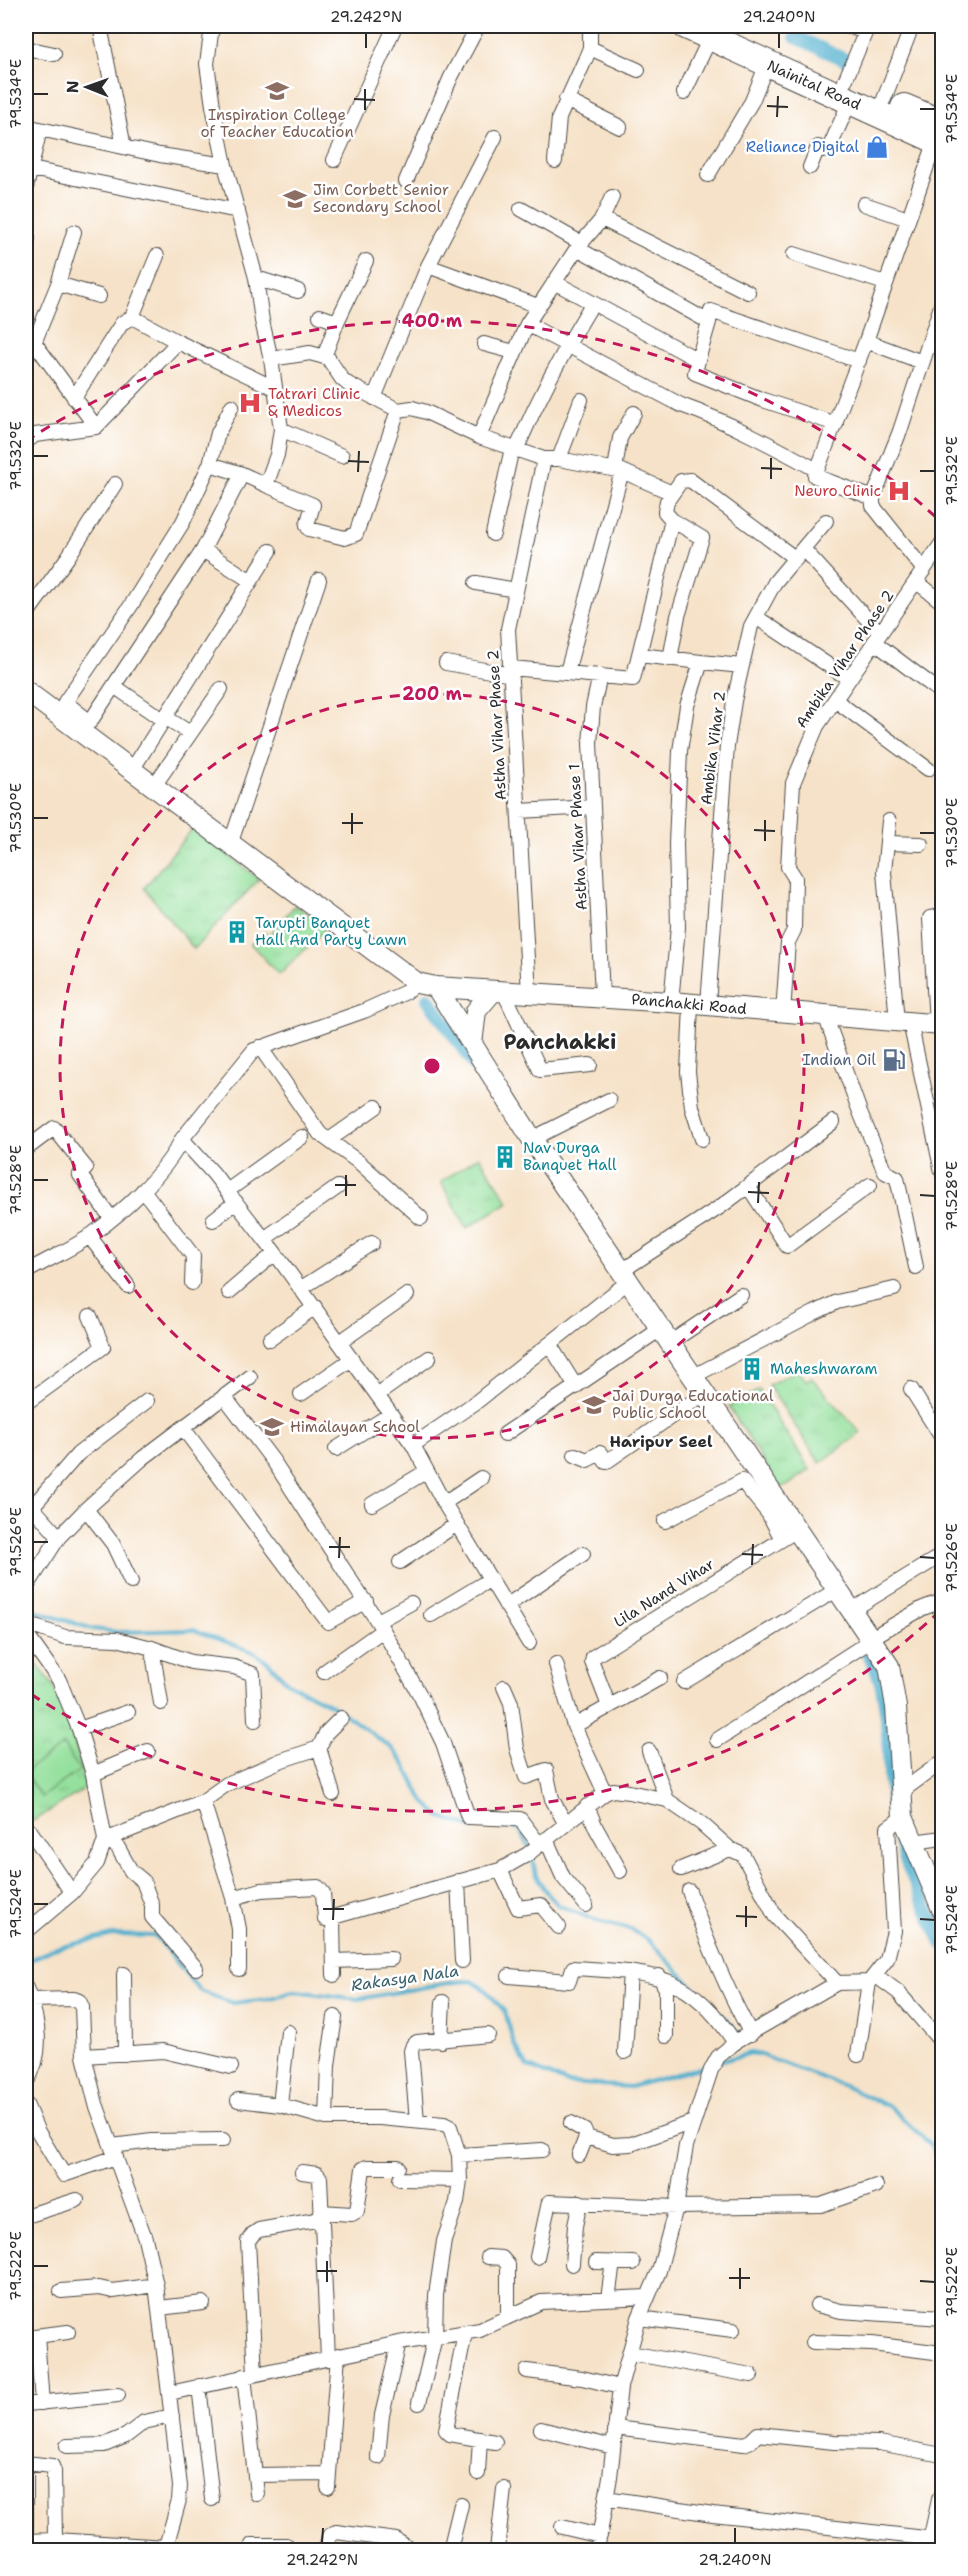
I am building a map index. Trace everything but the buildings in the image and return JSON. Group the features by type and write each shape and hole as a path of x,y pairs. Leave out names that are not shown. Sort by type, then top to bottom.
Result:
{"highway":[{"name":"Nainital Road","path":"686,26 717,32 847,91"},
{"name":"Nainital Road","path":"717,32 767,64 847,91 894,98 941,132"}],"main road":[{"path":"26,691 230,845 427,985 472,1044 624,1281 660,1334 694,1376 701,1397 789,1534 832,1592 852,1610 868,1642 889,1666 892,1675 902,1791 898,1821 914,1842 942,1909"},
{"name":"Panchakki Road","path":"427,985 939,1025"},
{"path":"472,1044 476,1011 498,991"},
{"path":"932,2545 942,2500"}],"street":[{"path":"100,26 124,147"},
{"path":"213,26 207,64 213,106 225,165 256,278 281,429 277,455 266,485"},
{"path":"333,160 395,26"},
{"path":"406,181 451,77 478,26"},
{"path":"555,161 559,118 590,48 590,26"},
{"path":"810,167 818,147 828,152 867,29 848,26"},
{"path":"894,98 912,26"},
{"path":"684,93 717,32"},
{"path":"26,48 54,54"},
{"path":"590,48 638,70"},
{"path":"708,175 752,101 767,64"},
{"path":"566,100 620,127"},
{"path":"26,188 32,127 124,147 225,165"},
{"path":"873,498 815,476 836,424 941,132"},
{"path":"374,398 428,266 495,137"},
{"path":"28,168 238,211"},
{"path":"479,437 527,324 579,245 602,219 612,197"},
{"path":"864,204 908,219"},
{"path":"521,209 709,322"},
{"path":"602,219 748,292"},
{"path":"34,343 58,284 74,232"},
{"path":"794,254 885,283"},
{"path":"74,398 122,322 132,317 158,256"},
{"path":"324,357 337,322 366,261"},
{"path":"428,266 538,306"},
{"path":"256,278 298,291"},
{"path":"554,282 698,360"},
{"path":"58,284 99,296"},
{"path":"942,303 900,431 873,498 873,506 920,576 942,602"},
{"path":"493,534 514,449 567,345 592,304"},
{"path":"836,424 695,373 711,311 859,361"},
{"path":"320,316 337,322"},
{"path":"132,317 274,388"},
{"path":"527,324 681,405 704,413 764,441 817,470"},
{"path":"26,331 96,427"},
{"path":"866,341 922,362"},
{"path":"26,442 35,435 96,427 178,342"},
{"path":"484,344 514,352"},
{"path":"271,359 309,353 328,358 342,379 398,410 412,408 426,412 479,437 544,459 559,459 618,470 672,493"},
{"path":"559,459 581,400"},
{"path":"232,406 218,433 210,464 183,522 130,607 65,702 90,722 203,550 242,474"},
{"path":"210,464 242,474 313,505 307,525 309,530 345,537 356,534 398,410"},
{"path":"567,672 618,470 620,438 634,413"},
{"path":"281,429 342,456"},
{"name":"Astha Vihar Phase 2","path":"529,993 508,629 544,459"},
{"path":"670,658 678,616 702,538 672,520 665,512 667,501 681,481 690,480 800,554 877,638 942,693"},
{"path":"26,615 116,484"},
{"path":"446,663 512,672 567,672 633,679 672,520"},
{"name":"Ambika Vihar 2","path":"690,1004 727,746 751,626 776,582 826,521"},
{"name":"Ambika Vihar Phase 2","path":"783,1013 788,942 794,930 795,878 788,867 793,783 817,726 942,543"},
{"path":"203,550 251,581"},
{"path":"132,770 270,551"},
{"path":"230,845 319,580"},
{"path":"476,583 516,590"},
{"path":"756,616 849,679"},
{"path":"639,655 742,666"},
{"path":"701,663 687,706 680,751 676,844 678,927 690,1004 688,1072 692,1107 702,1139"},
{"name":"Astha Vihar Phase 1","path":"600,675 593,707 590,743 602,997"},
{"path":"114,686 190,733"},
{"path":"154,786 221,688"},
{"path":"835,700 928,769"},
{"path":"519,811 592,807"},
{"path":"889,821 884,872 904,1022 942,1172"},
{"path":"886,843 921,844"},
{"path":"939,1025 930,918 942,916"},
{"path":"26,1272 89,1236 143,1190 254,1050 364,1011 427,985"},
{"path":"498,991 540,1070 590,1065"},
{"path":"825,1016 885,1172 897,1178 916,1267"},
{"path":"260,1047 320,1134 360,1163 421,1218"},
{"path":"532,1138 609,1100"},
{"path":"329,1140 376,1107"},
{"path":"413,1445 475,1403 550,1345 624,1281 833,1122"},
{"path":"26,1149 54,1128 86,1167 80,1175 111,1218"},
{"path":"213,1220 232,1196 302,1137"},
{"path":"182,1139 232,1196 315,1306 413,1445 444,1503 529,1643"},
{"path":"748,1186 787,1246 870,1185"},
{"path":"264,1239 338,1187"},
{"path":"143,1190 193,1256 192,1283"},
{"path":"89,1236 128,1286"},
{"path":"300,1288 372,1243"},
{"path":"229,1292 275,1253"},
{"path":"694,1376 813,1312 837,1302 894,1289"},
{"path":"340,1342 407,1295"},
{"path":"505,1434 660,1334 741,1295"},
{"path":"270,1339 315,1306"},
{"path":"26,1403 103,1347 90,1316"},
{"path":"550,1345 576,1387"},
{"path":"377,1395 429,1358"},
{"path":"302,1394 352,1359"},
{"path":"26,1588 59,1536 86,1509 143,1458 250,1377"},
{"path":"911,1389 942,1438"},
{"path":"224,1396 274,1462 381,1626 422,1697 443,1743 468,1817 520,1819 537,1846 586,1905"},
{"path":"575,1455 587,1460 600,1453 606,1462 701,1397"},
{"path":"59,1536 29,1504 78,1454 147,1401"},
{"path":"336,1449 391,1414"},
{"path":"183,1428 328,1622 366,1601"},
{"path":"372,1504 427,1471"},
{"path":"444,1503 481,1478"},
{"path":"665,1521 742,1481 789,1534"},
{"path":"86,1509 113,1544 131,1582"},
{"path":"400,1562 457,1524"},
{"name":"Lila Nand Vihar","path":"609,1706 592,1662 593,1657 789,1534"},
{"path":"506,1606 584,1554"},
{"path":"852,1610 942,1555"},
{"path":"431,1615 491,1579"},
{"path":"684,1683 832,1592"},
{"path":"717,1740 923,1608 942,1601"},
{"path":"324,1672 411,1603"},
{"path":"26,1624 65,1637 117,1640 152,1648 191,1662 234,1667 253,1674 255,1719"},
{"path":"26,1634 59,1680 79,1729 93,1773 105,1840 97,1863 72,1893 26,1932"},
{"path":"152,1648 161,1703"},
{"path":"556,1664 574,1726 605,1793"},
{"path":"574,1726 660,1678"},
{"path":"504,1687 511,1703 517,1749 526,1777 546,1770 552,1799 565,1823"},
{"path":"79,1729 128,1712"},
{"path":"105,1840 203,1801 236,1780 282,1760 319,1748 327,1733 341,1719"},
{"path":"319,1748 333,1794"},
{"path":"93,1773 148,1751"},
{"path":"649,1751 667,1800"},
{"path":"902,1791 942,1762"},
{"path":"233,1898 261,1890 318,1887 324,1893 325,1919 333,1917 500,1870 537,1846 605,1793 613,1790 629,1792 667,1800 702,1824 730,1849 743,1855 775,1916 837,1983"},
{"path":"203,1801 233,1898 239,1929 239,1969"},
{"path":"586,1806 620,1871"},
{"path":"858,2055 872,1978 887,1959 894,1931 888,1828 898,1821"},
{"path":"26,1828 72,1893"},
{"path":"914,1842 942,1838"},
{"path":"105,1840 117,1846 131,1871 143,1881 152,1905 152,1917 196,1968"},
{"path":"681,1869 730,1849"},
{"path":"500,1870 518,1908 542,1905 559,1927"},
{"path":"458,1881 462,1961"},
{"path":"689,1891 701,1926 731,1996 751,2034"},
{"path":"333,1917 334,1968 391,1959"},
{"path":"509,1977 569,1981 573,1968 659,1976 676,1983 697,1999 722,2023 735,2043"},
{"path":"625,2052 630,1972"},
{"path":"124,1974 125,2054"},
{"path":"659,1976 666,1989 666,2036"},
{"path":"597,2550 620,2387 646,2297 659,2271 693,2122 711,2070 718,2057 735,2043 837,1983 872,1978 898,1992 942,2043"},
{"path":"26,2083 38,2054 39,2040 28,1994 79,2001 82,2007 84,2056 96,2104 145,2238 156,2285 180,2487 179,2500 165,2548 55,2540 26,2541 26,2463 47,2463 54,2470 55,2540"},
{"path":"441,2041 442,2002"},
{"path":"326,2118 328,2065 335,2017"},
{"path":"280,2105 288,2032"},
{"path":"417,2121 411,2051 413,2045 417,2042 488,2036"},
{"path":"84,2056 163,2051 231,2067"},
{"path":"238,2100 280,2105 326,2118 380,2118 444,2124 450,2127 459,2155 460,2180 457,2202 444,2241 436,2295 435,2337 419,2403"},
{"path":"26,2104 37,2130 64,2175 114,2152 152,2141 223,2140"},
{"path":"586,2138 613,2145 631,2144 693,2122"},
{"path":"571,2123 585,2131 586,2138 579,2155"},
{"path":"459,2155 542,2150"},
{"path":"258,2494 249,2375 249,2241 253,2234 259,2230 321,2215 352,2214 357,2211 363,2169 368,2167 460,2180"},
{"path":"255,2475 328,2481 334,2423 333,2357 320,2178 317,2174 302,2172"},
{"path":"537,2257 547,2204 553,2201 675,2208 821,2205 876,2186"},
{"path":"26,2216 77,2200"},
{"path":"572,2264 575,2226 580,2202"},
{"path":"488,2257 502,2258 508,2265 508,2317"},
{"path":"596,2262 633,2262"},
{"path":"609,2299 613,2262"},
{"path":"61,2291 99,2288 113,2291 156,2285"},
{"path":"170,2393 399,2343 480,2330 541,2302 646,2297"},
{"path":"159,2308 203,2303"},
{"path":"817,2305 841,2311 942,2318"},
{"path":"639,2318 733,2330"},
{"path":"42,2403 31,2336 68,2332"},
{"path":"465,2333 446,2430 450,2434 495,2442"},
{"path":"813,2342 872,2344 942,2353"},
{"path":"378,2457 382,2415 399,2343"},
{"path":"630,2353 751,2375"},
{"path":"527,2371 582,2378 620,2387"},
{"path":"199,2386 212,2499"},
{"path":"26,2404 118,2395"},
{"path":"67,2446 104,2445 126,2436 144,2422 172,2416"},
{"path":"615,2428 744,2444 758,2434 834,2442 879,2443 942,2455"},
{"path":"541,2429 613,2447"},
{"path":"478,2473 480,2439"},
{"path":"497,2550 504,2488"},
{"path":"606,2498 932,2545"},
{"path":"450,2550 461,2505"},
{"path":"562,2527 600,2536"},
{"path":"326,2550 329,2536 336,2532 396,2540 411,2550"},
{"path":"252,2545 286,2545 286,2550"}],"green space":[{"path":"193,828 259,879 194,949 144,888"},
{"path":"295,905 327,928 279,975 251,944 264,932 268,936"},
{"path":"479,1156 509,1202 467,1228 441,1182"},
{"path":"797,1370 807,1381 811,1377 861,1433 820,1463 768,1385"},
{"path":"759,1390 810,1470 787,1486 779,1487 729,1407"},
{"path":"26,1650 52,1684 74,1739 86,1788 35,1820 26,1822"},
{"path":"63,1745 80,1770 41,1797 26,1775 26,1771"}],"waterway":[{"path":"796,37 848,61"},
{"path":"428,999 477,1068"},
{"path":"26,1608 93,1629 118,1632 194,1630 253,1652 269,1663 288,1683 335,1707 393,1749 405,1765 424,1802 441,1817 468,1826 519,1828 530,1848"},
{"path":"868,1653 882,1687 888,1728 891,1791 896,1827 913,1878 942,1943"},
{"path":"532,1855 536,1876 558,1905 594,1920 633,1930 650,1942 697,1991"},
{"name":"Rakasya Nala","path":"26,1962 53,1949 113,1935 156,1936 200,1991 232,2003 267,1999 296,1991 358,1999 454,1982 472,1981 487,1991 505,2012 514,2044 527,2066 567,2083 630,2087 709,2065"},
{"path":"722,2015 737,2031"},
{"name":"Rakasya Nala","path":"722,2061 751,2053 761,2055 844,2086 890,2107 930,2144 942,2166"}],"place":[{"name":"Inspiration College of Teacher Education","path":"277,91"},
{"name":"Reliance Digital","path":"877,147"},
{"name":"Jim Corbett Senior Secondary School","path":"295,199"},
{"name":"Tatrari Clinic & Medicos","path":"250,403"},
{"name":"Neuro Clinic","path":"899,491"},
{"name":"Tarupti Banquet Hall And Party Lawn","path":"237,932"},
{"name":"Indian Oil","path":"894,1060"},
{"name":"Nav Durga Banquet Hall","path":"505,1157"},
{"name":"Maheshwaram","path":"752,1369"},
{"name":"Jai Durga Educational Public School","path":"594,1405"},
{"name":"Himalayan School","path":"272,1427"}],"district":[{"name":"Panchakki","path":"560,1042"},
{"name":"Haripur Seel","path":"661,1441"}]}
